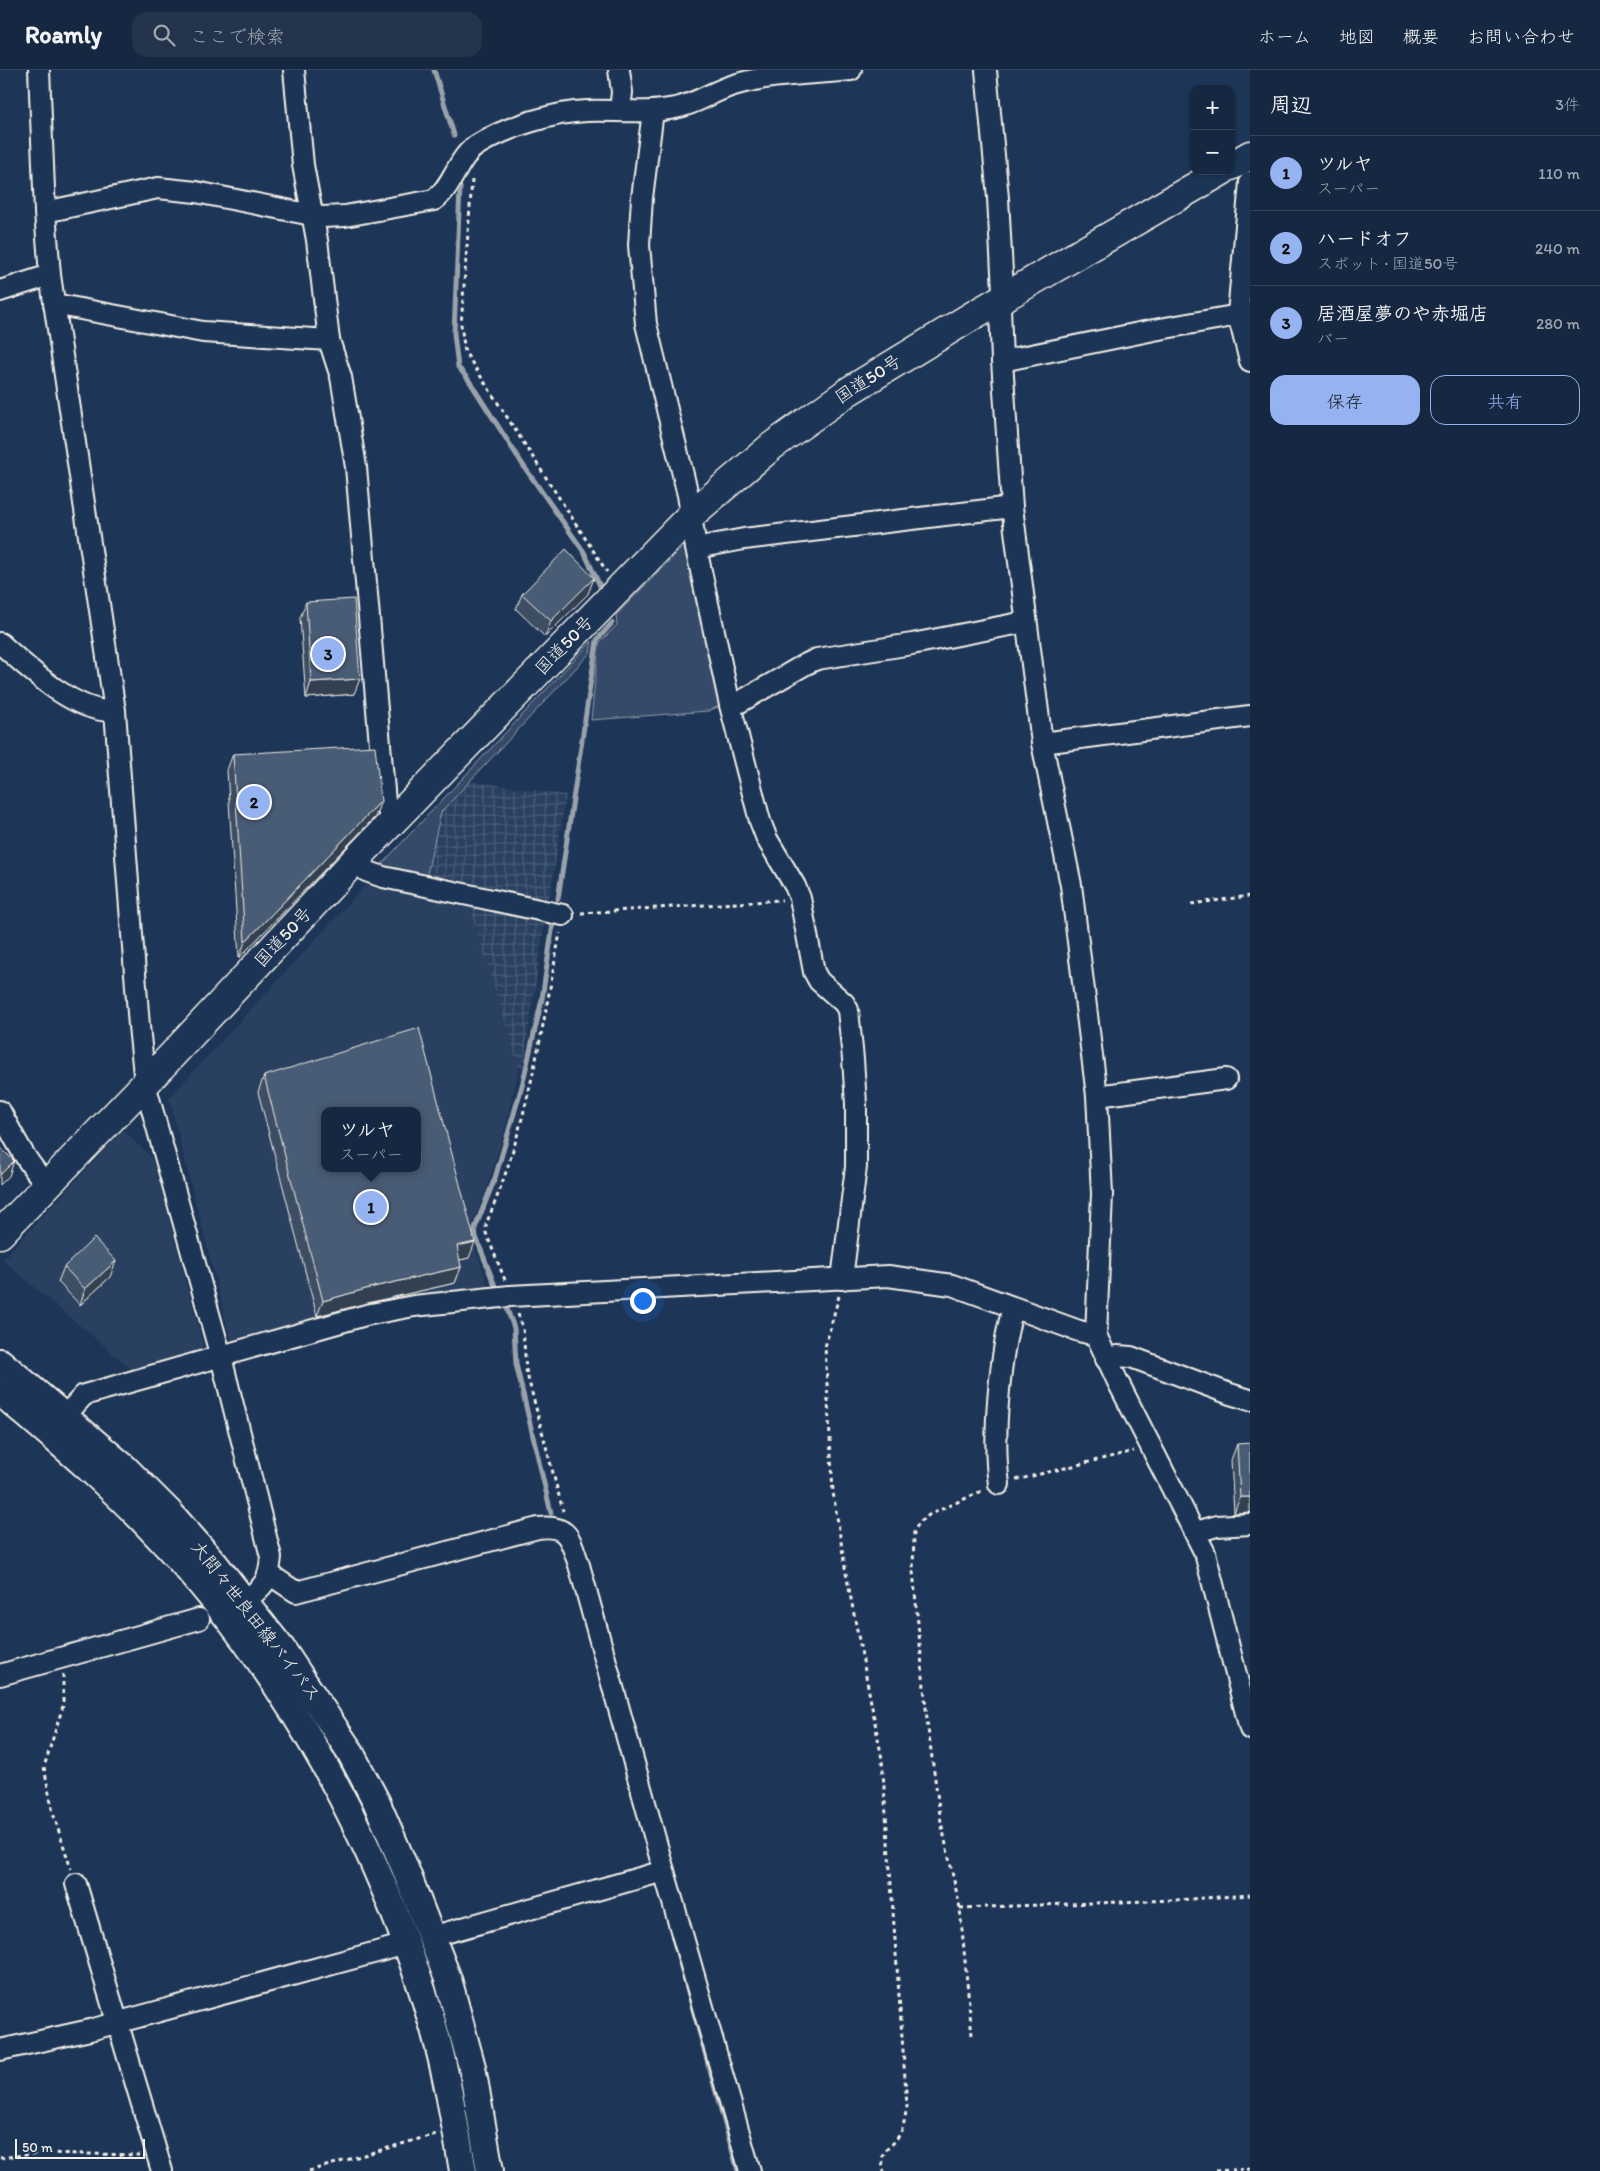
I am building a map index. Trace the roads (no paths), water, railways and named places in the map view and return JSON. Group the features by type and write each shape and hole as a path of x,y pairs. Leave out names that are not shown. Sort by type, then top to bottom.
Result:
{"highway":[{"name":"国道50号","path":"0,1234 146,1084 358,857 691,514 750,464 808,419 919,347 1215,175"}],"main road":[{"name":"大間々世良田線バイパス","path":"0,1362 125,1468 170,1512 215,1564 282,1649 350,1750 376,1801 448,1980 472,2066 490,2171"},
{"name":"大間々世良田線バイパス","path":"0,1392 80,1459 153,1530 224,1613 273,1679 354,1819 406,1944 434,2030 456,2128 463,2171"}],"street":[{"path":"39,70 45,212 50,275 115,711 139,1026 146,1084 221,1357 272,1557 269,1574 264,1585 244,1602"},
{"path":"294,70 304,165 313,215 329,340 341,378 356,467 385,802 388,810 396,818"},
{"path":"620,70 622,92 620,111"},
{"path":"45,212 158,188 196,192 313,215 345,216 434,200 443,192 461,162 473,147 547,117 586,111 653,111 689,105 724,89 746,82 852,70"},
{"path":"986,70 998,198 1002,284 1002,361 1012,507 1042,742 1070,880 1097,1096 1102,1194 1096,1334 1106,1359 1196,1532 1205,1553 1250,1729"},
{"path":"653,111 642,198 639,245 646,324 679,458 696,548 730,705 760,821 767,839 796,886 814,972 819,981 844,1003 848,1010 856,1104 856,1167 842,1279"},
{"path":"1246,165 1244,314 1250,361"},
{"path":"0,291 50,275"},
{"path":"54,304 203,332 329,340"},
{"path":"1002,361 1244,314"},
{"path":"696,548 744,539 1012,507"},
{"path":"730,705 740,702 817,659 912,644 1026,622"},
{"path":"0,643 46,681 71,698 100,711 115,711"},
{"path":"1042,742 1250,716"},
{"path":"358,857 366,871 383,878 563,915"},
{"path":"1097,1096 1226,1079"},
{"path":"0,1111 31,1165 48,1184"},
{"path":"65,1416 84,1396 366,1316 414,1306 510,1296 888,1276 952,1285 1079,1331 1096,1334"},
{"path":"1000,1484 998,1411 1009,1325 1013,1308"},
{"path":"1106,1359 1117,1356 1131,1357 1250,1400"},
{"path":"1196,1532 1218,1526 1250,1524"},
{"path":"269,1574 296,1592 538,1528 561,1529 569,1537 579,1565 750,2171"},
{"path":"0,1675 200,1619"},
{"path":"432,1937 664,1871"},
{"path":"76,1884 159,2162"},
{"path":"0,2050 118,2023 406,1944"}],"waterway":[{"path":"434,70 454,135"},
{"path":"460,187 454,334 458,367 468,379 523,465 584,552 600,586"},
{"path":"558,899 597,640 612,623"},
{"path":"495,1286 476,1237 475,1228 495,1178 522,1086 542,999 553,924"},
{"path":"506,1306 514,1328 516,1364 551,1513"},
{"path":"673,1938 738,2171"}],"place":[{"name":"居酒屋夢のや赤堀店","path":"328,654"},
{"name":"ハードオフ","path":"254,802"},
{"name":"ツルヤ","path":"371,1207"}]}
